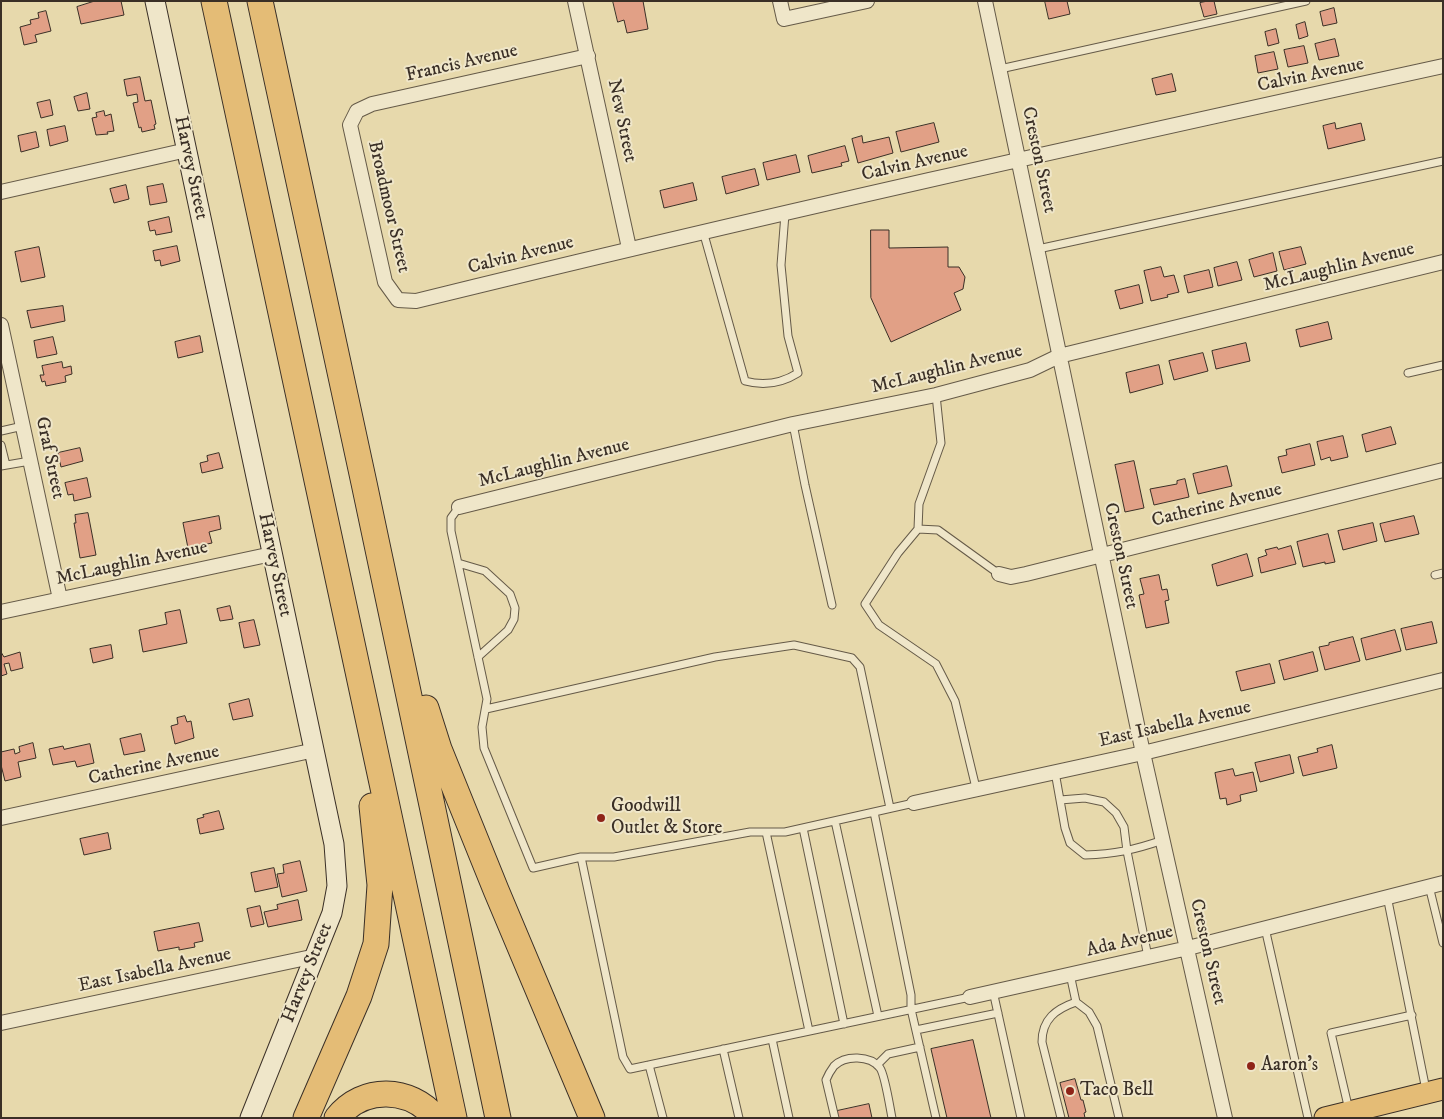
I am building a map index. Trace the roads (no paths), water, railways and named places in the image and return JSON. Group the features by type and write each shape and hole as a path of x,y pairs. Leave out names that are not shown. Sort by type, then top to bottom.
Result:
{"highway":[{"path":"214,1 454,1118"},
{"path":"260,1 498,1118"},
{"path":"380,560 439,749 592,1118"},
{"path":"306,1118 365,979 376,944 380,885 374,821 342,644 336,569"},
{"path":"336,1118 356,1101 370,1096 387,1094 417,1101 429,1109 436,1118"}],"main road":[{"path":"1325,1118 1435,1091"}],"street":[{"name":"Harvey Street","path":"155,1 334,844 337,886 332,913 250,1118"},
{"name":"New Street","path":"575,1 630,248"},
{"path":"780,1 784,18 867,1"},
{"name":"Creston Street","path":"985,1 1142,753 1188,948 1225,1118"},
{"name":"Francis Avenue","path":"352,120 357,112 372,104 588,56"},
{"name":"Calvin Avenue","path":"398,300 416,301 703,231 785,214 1019,159 1443,66"},
{"name":"Broadmoor Street","path":"352,120 350,125 385,282 398,300"},
{"path":"1,192 186,150"},
{"name":"McLaughlin Avenue","path":"458,507 793,424 936,395 1030,370 1059,356 1443,262"},
{"name":"Graf Street","path":"1,325 60,599"},
{"name":"Catherine Avenue","path":"999,574 1011,577 1443,470"},
{"name":"McLaughlin Avenue","path":"1,612 272,554"},
{"name":"East Isabella Avenue","path":"914,803 1142,753 1443,680"},
{"name":"Catherine Avenue","path":"1,818 315,750"},
{"name":"Ada Avenue","path":"970,997 1188,948 1436,885"},
{"name":"East Isabella Avenue","path":"1,1023 316,956"}],"lane":[{"path":"1000,69 1306,1"},
{"path":"1038,249 1443,162"},
{"path":"703,231 745,381 755,384 772,383 789,379 798,373 788,336 781,265 785,214"},
{"path":"1408,373 1443,365"},
{"path":"936,395 941,443 919,504 918,529 898,553 865,604 879,625 936,664 955,701 976,788"},
{"path":"793,424 832,605"},
{"path":"1,431 23,426"},
{"path":"1,445 4,466 30,461"},
{"path":"458,507 452,518 451,531 487,700 482,727 484,748 533,868 581,857 614,857 750,832 785,832 914,803"},
{"path":"918,529 938,530 999,574"},
{"path":"458,563 485,571 510,594 514,608 514,619 508,630 478,657"},
{"path":"1435,575 1443,573"},
{"path":"486,709 715,657 755,650 794,645 852,658 860,667 890,808"},
{"path":"1054,772 1070,843 1085,855 1112,854 1162,840"},
{"path":"1060,800 1085,798 1104,802 1116,813 1124,827 1148,957"},
{"path":"874,812 911,995 911,1009 936,1118"},
{"path":"835,821 878,1016"},
{"path":"803,828 844,1024"},
{"path":"766,832 809,1031"},
{"path":"581,857 623,1057 630,1069 970,997"},
{"path":"1436,885 1443,943"},
{"path":"1387,896 1412,1015 1435,1091"},
{"path":"1265,928 1308,1118"},
{"path":"1070,974 1076,1002 1089,1012 1097,1026 1119,1118"},
{"path":"993,991 1021,1118"},
{"path":"1061,1118 1042,1042 1042,1030 1047,1020 1061,1007 1076,1002"},
{"path":"916,1030 998,1012"},
{"path":"1349,1112 1331,1034 1412,1015"},
{"path":"772,1039 789,1118"},
{"path":"877,1065 888,1054 920,1047"},
{"path":"723,1049 739,1118"},
{"path":"835,1118 826,1080 834,1066 843,1060 854,1057 866,1060 881,1069 892,1118"},
{"path":"649,1065 662,1118"}],"place":[{"name":"Goodwill Outlet & Store","path":"601,818"},
{"name":"Aaron's","path":"1251,1066"},
{"name":"Taco Bell","path":"1070,1091"}]}
